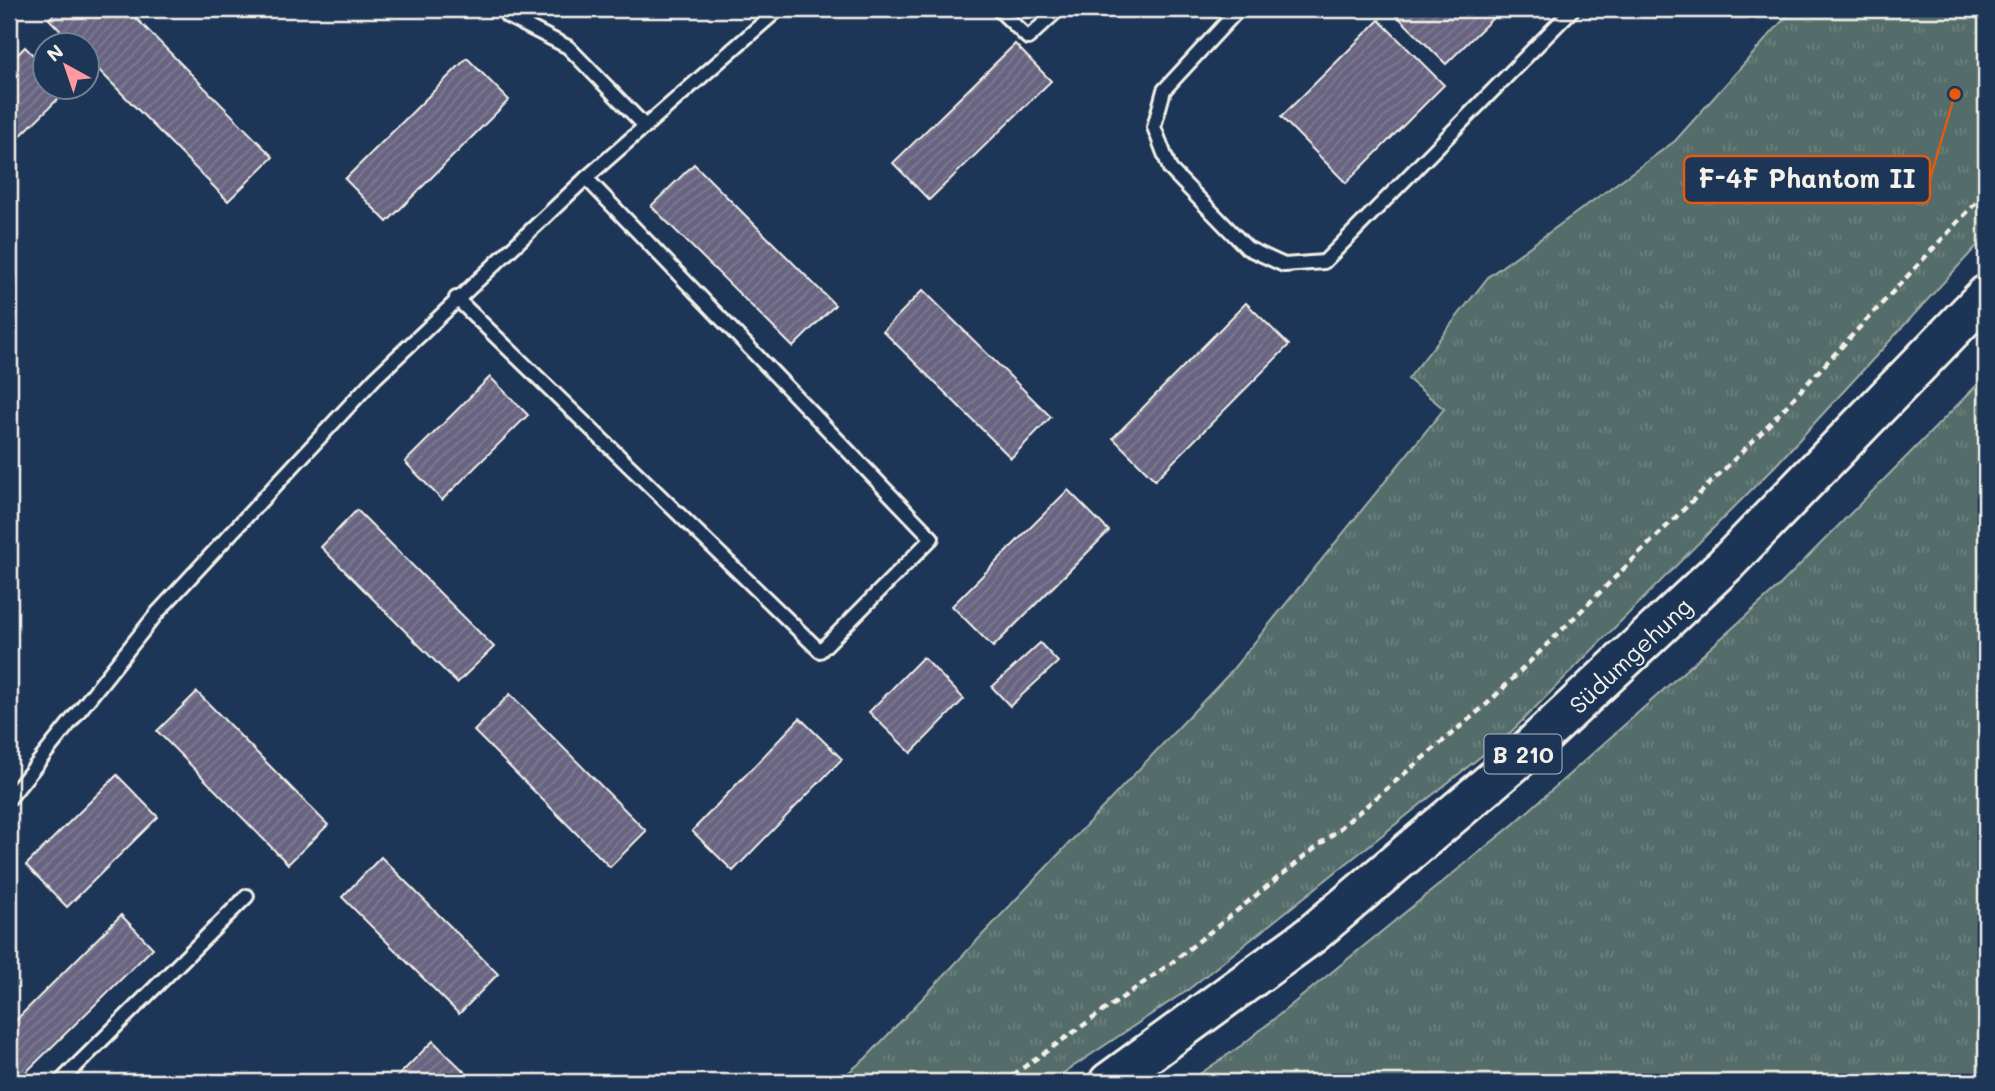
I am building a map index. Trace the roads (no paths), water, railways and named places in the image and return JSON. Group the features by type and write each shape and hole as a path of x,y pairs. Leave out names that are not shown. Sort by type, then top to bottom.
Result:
{"main road":[{"name":"Südumgehung","path":"1109,1082 1311,935 1518,759 1726,564 1986,295"}],"lane":[{"path":"9,799 158,612 307,448 456,299 586,178 779,9"},
{"path":"998,9 1028,38 1059,9"},
{"path":"1239,9 1164,90 1154,127 1170,169 1247,248 1283,265 1324,262 1573,9"},
{"path":"507,16 568,47 646,127"},
{"path":"456,299 820,651 932,538 586,178"},
{"path":"61,1082 247,896"}],"waterway":[{"path":"1976,9 1986,19"}],"place":[{"name":"F-4F Phantom II","path":"1955,94"}]}
